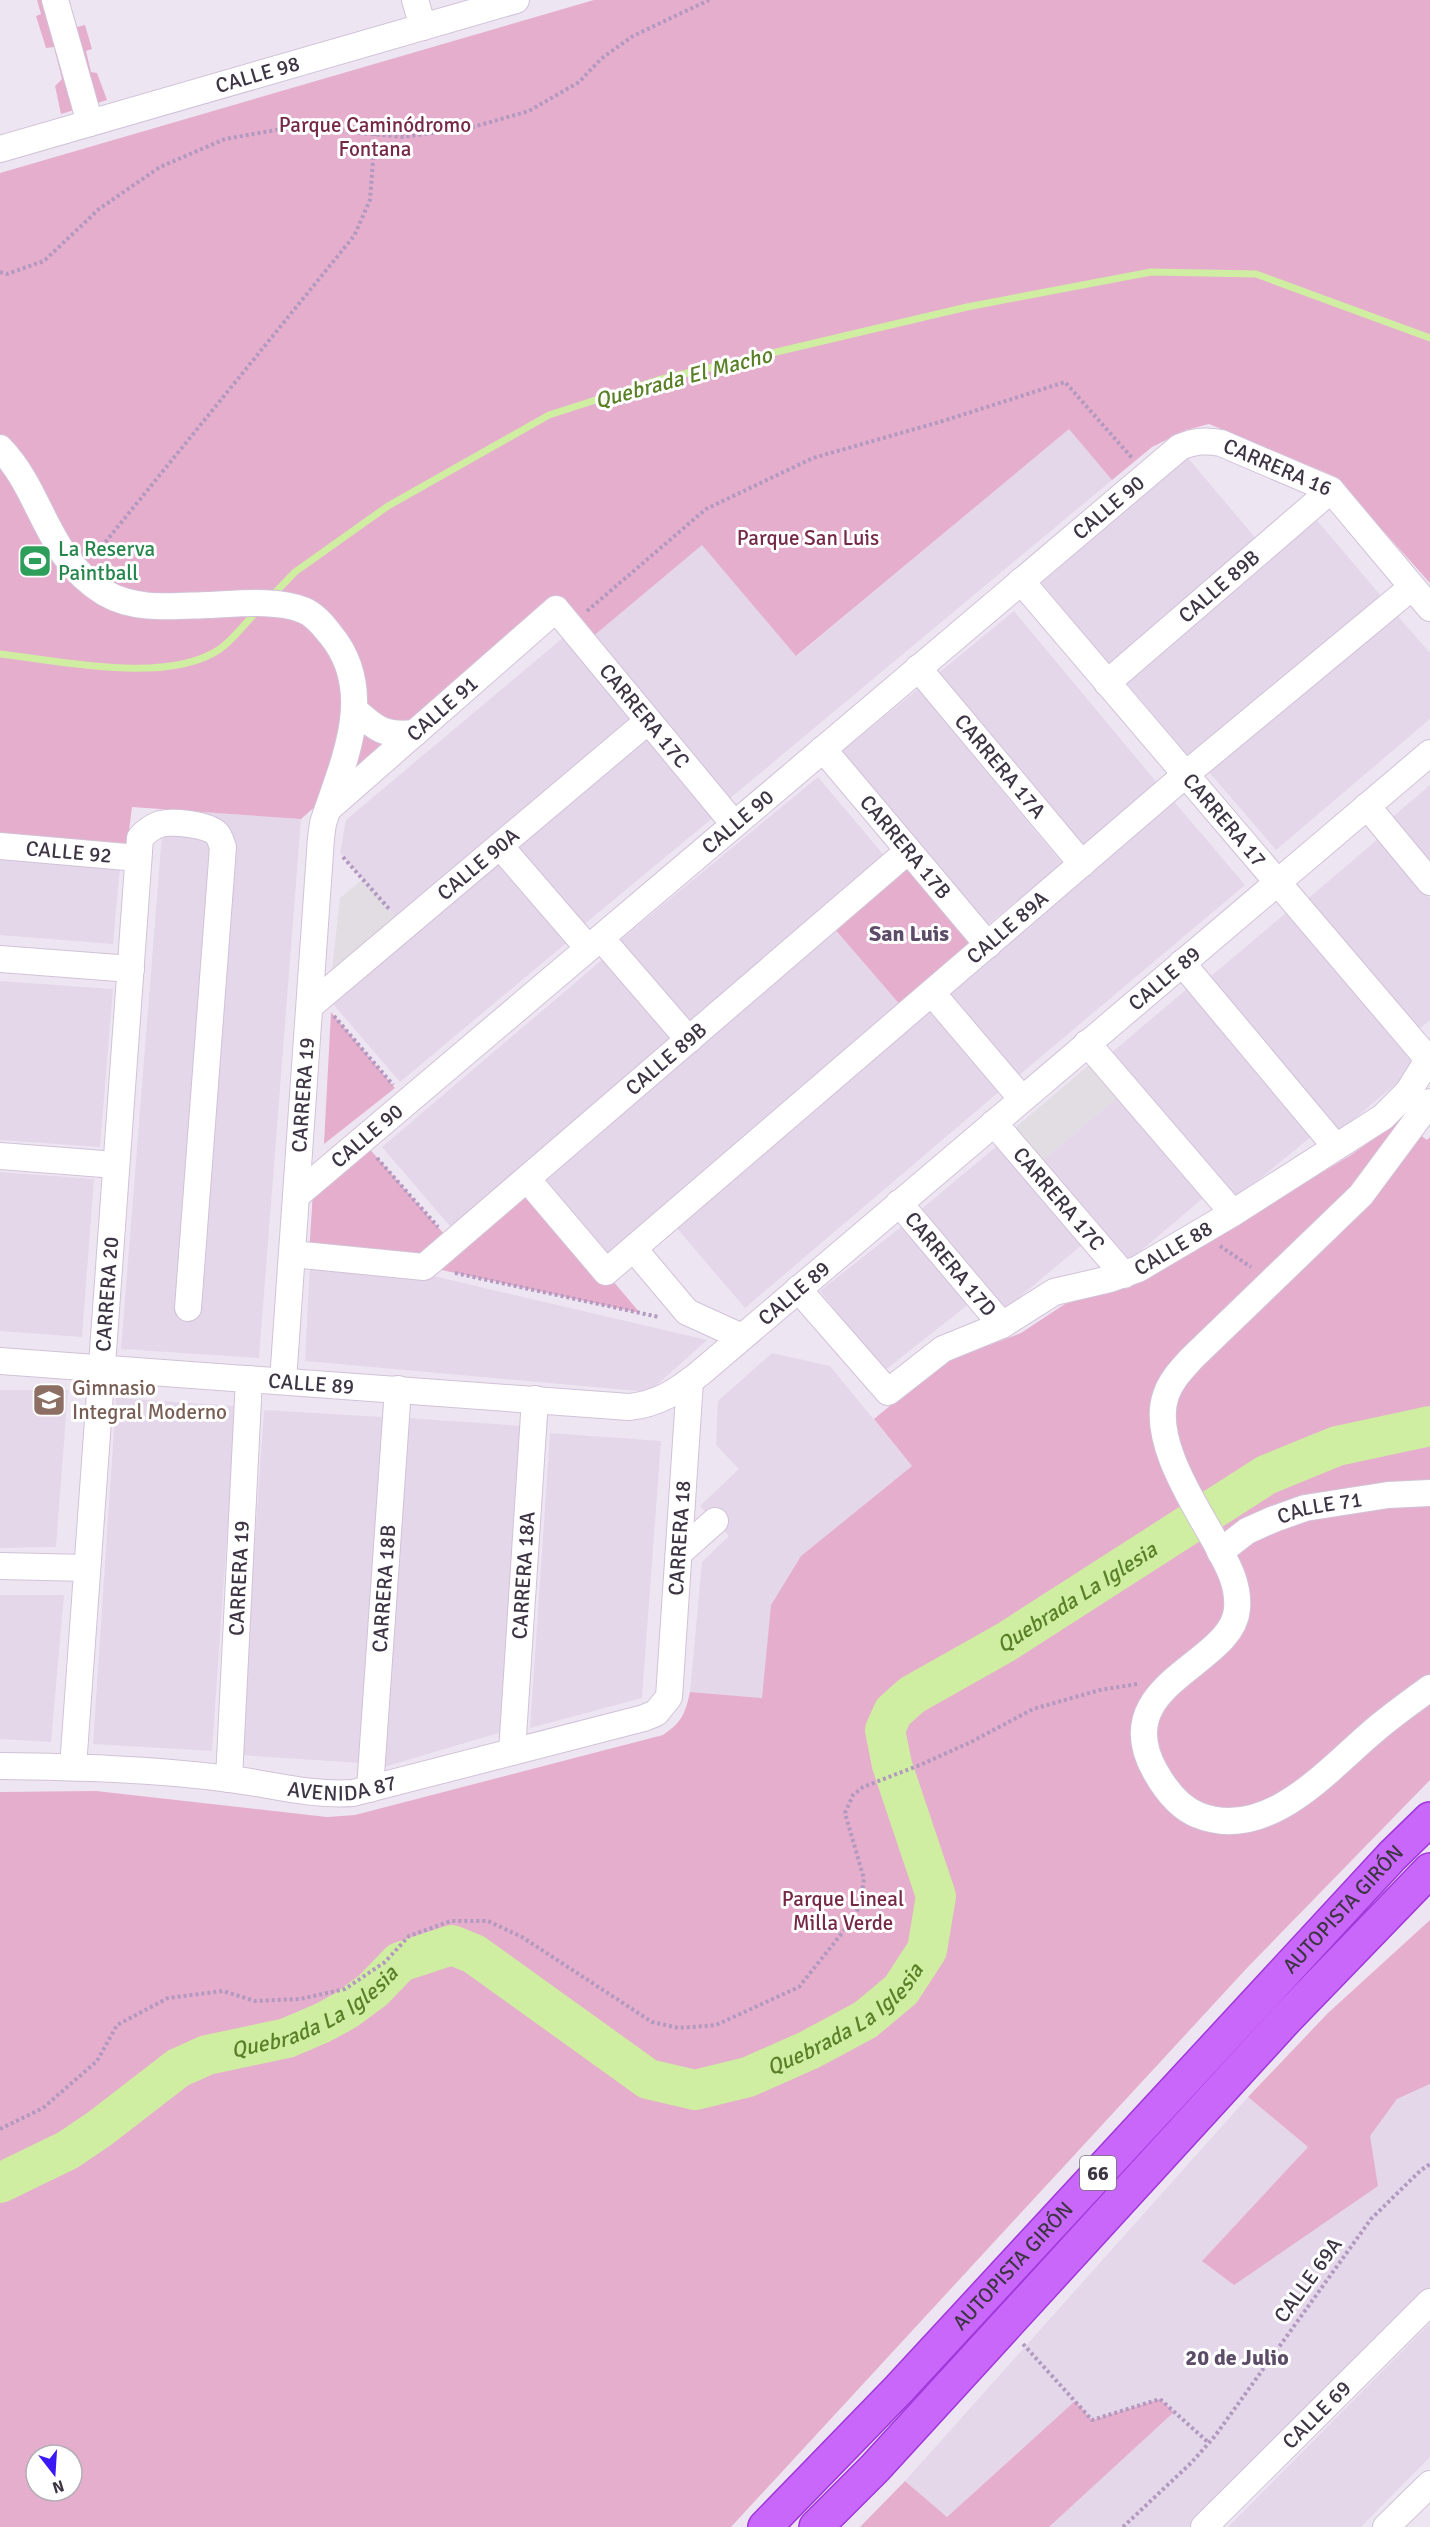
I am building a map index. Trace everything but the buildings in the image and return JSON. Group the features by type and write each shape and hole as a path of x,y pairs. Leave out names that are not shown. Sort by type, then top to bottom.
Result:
{"highway":[{"name":"AUTOPISTA GIRÓN","path":"765,2527 899,2389 1392,1856 1430,1820"},
{"name":"AUTOPISTA GIRÓN","path":"816,2527 875,2468 1286,2019 1430,1870"}],"street":[{"path":"55,0 90,123"},
{"path":"415,0 423,27"},
{"name":"CALLE 98","path":"0,149 516,0"},
{"name":"CARRERA 16","path":"1180,447 1193,441 1207,440 1221,443 1331,490 1430,608"},
{"name":"CALLE 90","path":"296,1196 1180,447"},
{"name":"CARRERA 19","path":"0,448 21,477 60,550 80,572 105,593 129,603 156,606 247,604 303,610 321,623 340,646 351,677 355,710 352,736 325,820 314,1002 296,1196 283,1381"},
{"name":"CALLE 89B","path":"1107,683 1331,490"},
{"name":"CARRERA 17","path":"1021,581 1276,883 1429,1058"},
{"name":"CALLE 89A","path":"526,1179 606,1272 1185,775 1412,587"},
{"name":"CARRERA 17C","path":"563,618 734,824"},
{"name":"CALLE 91","path":"325,820 415,733 563,618"},
{"name":"CARRERA 17A","path":"918,668 1082,864"},
{"path":"355,710 382,732 415,733"},
{"name":"CALLE 90A","path":"314,1002 648,721"},
{"name":"CARRERA 17B","path":"823,749 988,945"},
{"name":"CALLE 89","path":"8,1362 628,1407 643,1406 665,1399 690,1381 1430,753"},
{"path":"1367,806 1430,882"},
{"name":"CARRERA 20","path":"73,1767 138,858 140,838 147,830 163,823 189,824 211,829 218,835 223,847 188,1308"},
{"name":"CALLE 92","path":"0,846 138,858"},
{"path":"500,846 689,1040"},
{"name":"CALLE 89B","path":"424,1267 908,851"},
{"path":"0,959 131,969"},
{"path":"1182,963 1336,1147"},
{"path":"932,993 1022,1100"},
{"path":"1088,1043 1233,1213"},
{"name":"CALLE 88","path":"798,1289 888,1392 943,1349 1002,1325 1054,1292 1124,1275 1138,1269 1233,1213 1336,1147 1396,1105 1408,1092 1429,1058"},
{"path":"1430,1102 1362,1195 1192,1358 1175,1377 1166,1395 1162,1413 1170,1453 1236,1586 1237,1613 1231,1628 1220,1640 1156,1698 1145,1726 1145,1746 1165,1788 1181,1806 1199,1815 1227,1821 1247,1820 1269,1813 1293,1799 1383,1722 1430,1688"},
{"name":"CARRERA 17C","path":"994,1123 1124,1275"},
{"path":"0,1156 117,1165"},
{"name":"CARRERA 17D","path":"899,1203 1002,1325"},
{"path":"634,1249 687,1312 742,1337"},
{"path":"292,1254 424,1267"},
{"name":"CARRERA 19","path":"229,1779 249,1378"},
{"name":"CARRERA 18","path":"669,1697 690,1381"},
{"name":"CARRERA 18B","path":"370,1789 398,1389"},
{"name":"CARRERA 18A","path":"512,1752 535,1399"},
{"name":"CALLE 71","path":"1215,1543 1305,1508 1388,1495 1430,1493"},
{"path":"679,1553 715,1521"},
{"path":"0,1566 87,1568"},
{"name":"AVENIDA 87","path":"0,1766 141,1770 229,1779 316,1793 353,1793 644,1718 656,1713 669,1697"},
{"name":"CALLE 69","path":"1204,2527 1430,2302"},
{"path":"1386,2527 1430,2484"}],"path":[{"path":"0,272 7,274 44,261 99,209 160,166 225,139 293,127 404,137 473,127 529,111 579,82 602,59 633,36 709,0"},
{"path":"80,572 354,236 370,200 375,135"},
{"path":"563,618 706,509 813,458 943,421 1065,382 1147,475"},
{"path":"325,820 404,927"},
{"path":"314,1002 407,1102"},
{"path":"362,1141 452,1243"},
{"path":"1200,1232 1272,1282"},
{"path":"424,1267 681,1321 687,1312"},
{"path":"0,2129 43,2108 97,2061 117,2025 168,1998 223,1991 255,2001 300,1999 345,1989 385,1962 410,1936 451,1921 488,1921 522,1937 652,2022 679,2028 716,2025 799,1987 850,1923 860,1905 864,1879 845,1813 854,1795 875,1781 920,1765 971,1742 1033,1709 1100,1690 1176,1678"},
{"name":"CALLE 69A","path":"1124,2527 1209,2443 1371,2219 1430,2164"},
{"path":"1006,2325 1092,2420 1160,2399 1209,2443"}],"shaded area":[{"path":"1069,428 1112,480 728,800 591,638 702,544 797,656"},
{"path":"1188,458 1258,541 1111,666 1041,583"},
{"path":"1315,518 1382,597 1191,759 1124,680"},
{"path":"1014,611 1158,784 1081,848 936,675"},
{"path":"1395,613 1430,653 1430,719 1276,850 1209,772"},
{"path":"565,636 639,722 400,922 340,853 346,820"},
{"path":"918,689 1062,863 985,927 840,753"},
{"path":"646,733 715,816 581,927 512,845"},
{"path":"818,777 888,860 690,1024 620,940"},
{"path":"1430,785 1430,866 1390,819"},
{"path":"1172,799 1245,885 1017,1077 945,992"},
{"path":"164,809 301,819 259,1358 121,1349"},
{"path":"1379,838 1430,898 1430,1020 1415,1033 1304,902"},
{"path":"0,857 120,867 113,944 0,935"},
{"path":"504,860 571,939 400,1082 333,1004"},
{"path":"363,879 400,922 331,979 340,898"},
{"path":"1287,912 1417,1066 1340,1131 1210,977"},
{"path":"833,927 902,1007 606,1260 537,1180"},
{"path":"603,959 676,1044 455,1232 382,1147"},
{"path":"0,981 113,989 100,1147 0,1140"},
{"path":"1188,988 1312,1136 1233,1201 1110,1054"},
{"path":"929,1007 1001,1090 745,1308 674,1225"},
{"path":"1095,1060 1123,1093 1037,1165 1010,1132"},
{"path":"1123,1093 1209,1193 1123,1266 1037,1165"},
{"path":"998,1145 1083,1244 1003,1311 918,1212"},
{"path":"0,1172 94,1179 82,1337 0,1331"},
{"path":"906,1223 970,1303 884,1371 820,1291"},
{"path":"310,1263 425,1274 707,1340 649,1392 305,1361"},
{"path":"772,1353 830,1366 912,1466 801,1556 771,1605 763,1698 690,1692 702,1562 729,1536 700,1506 739,1469 716,1445 718,1401"},
{"path":"0,1390 68,1390 56,1547 0,1548"},
{"path":"116,1398 236,1406 212,1751 93,1744"},
{"path":"264,1410 383,1417 360,1763 240,1755"},
{"path":"408,1418 523,1426 502,1732 384,1767"},
{"path":"550,1433 661,1441 642,1698 530,1728"},
{"path":"0,1595 64,1595 51,1742 0,1739"},
{"path":"1430,2084 1430,2289 1190,2527 1049,2527 1173,2412 1160,2399 1092,2420 1075,2401 947,2517 905,2481 1248,2097 1308,2147 1202,2261 1370,2136 1397,2099"},
{"path":"1430,2323 1430,2457 1361,2527 1228,2527"}],"green space":[{"path":"37,0 68,0 77,27 85,25 92,49 86,51 91,72 97,73 107,100 61,114 55,86 62,79 54,47 46,48 36,16 41,14"},
{"path":"594,0 1430,0 1430,583 1334,476 1209,424 1186,430 1152,447 1112,480 1069,429 796,656 702,545 591,638 555,595 301,819 132,807 127,846 0,836 0,173"},
{"path":"912,860 981,939 902,1007 833,927"},
{"path":"331,1012 395,1088 324,1144"},
{"name":"Parque Lineal Milla Verde","path":"1400,1120 1427,1140 1430,1137 1430,1780 1247,1968 731,2527 0,2527 0,1792 96,1791 327,1817 355,1815 663,1735 682,1717 690,1692 762,1698 771,1605 801,1556 912,1466 874,1419 942,1363 1021,1333 1065,1304 1113,1289 1196,1248 1351,1155"},
{"path":"367,1146 452,1243 424,1267 309,1255 313,1191"},
{"path":"532,1185 640,1313 437,1269"},
{"path":"1430,1920 1430,2084 1397,2099 1370,2136 1378,2186 1234,2285 1202,2261 1308,2147 1248,2097 1328,2013"},
{"path":"1160,2399 1174,2412 1049,2527 860,2527 905,2481 947,2517 1075,2401 1092,2420"}],"waterway":[{"name":"Quebrada El Macho","path":"270,598 295,572 388,506 549,415 658,380 967,307 1151,272 1256,274 1430,338"},
{"name":"Quebrada El Macho","path":"0,654 113,668 172,666 198,660 220,649 258,610"},
{"name":"Quebrada La Iglesia","path":"0,2183 68,2150 178,2068 207,2055 287,2038 322,2023 346,2010 373,1990 400,1962 452,1945 474,1954 648,2079 695,2090 748,2077 809,2050 865,2020 901,1990 927,1950 936,1896 892,1765 885,1730 893,1712 912,1695 1006,1642 1266,1475 1337,1446 1430,1426"}],"place":[{"name":"La Reserva Paintball","path":"35,561"},
{"name":"Gimnasio Integral Moderno","path":"49,1400"}],"district":[{"name":"San Luis","path":"909,933"},
{"name":"20 de Julio","path":"1237,2357"}],"park label":[{"name":"Parque Caminódromo Fontana","path":"375,137"},
{"name":"Parque San Luis","path":"808,538"}]}
